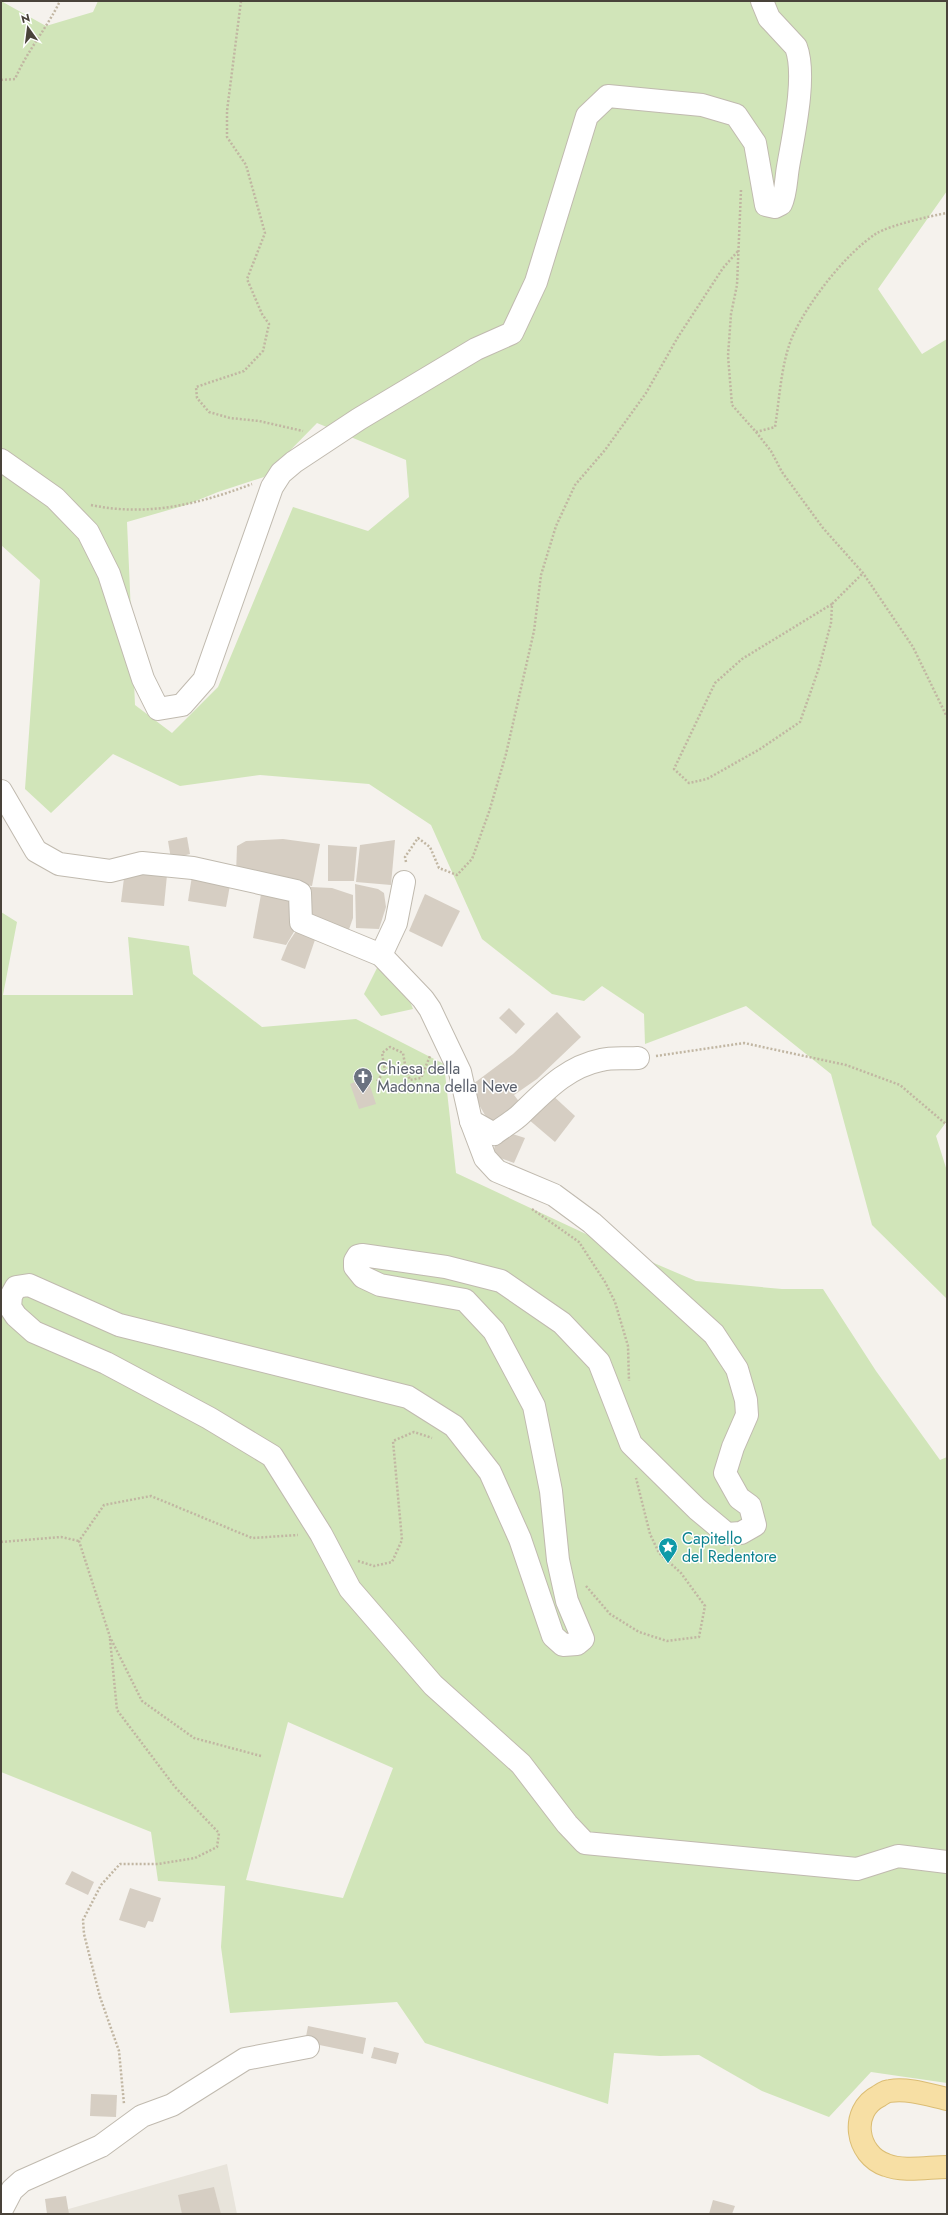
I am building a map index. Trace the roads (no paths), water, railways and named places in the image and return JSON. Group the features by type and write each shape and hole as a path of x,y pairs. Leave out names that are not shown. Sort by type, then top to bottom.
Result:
{"main road":[{"path":"947,2099 908,2091 888,2091 872,2099 861,2111 859,2127 863,2146 873,2157 886,2165 902,2167 947,2167"}],"street":[{"path":"1,460 55,498 88,532 106,567 142,679 158,708 182,705 204,680 272,487 281,473 328,440 476,348 512,333 536,282 587,116 608,96 702,105 736,115 755,143 766,205 775,207 781,204 790,155 799,89 799,53 796,47 769,18 762,1"},
{"path":"1,791 36,851 59,864 110,870 142,863 194,868 296,891 300,893 301,922 381,955 430,1008 460,1072 471,1121 485,1158 497,1172 554,1195 592,1223 714,1334 737,1369 746,1400 747,1415 733,1447 725,1473 739,1498 750,1506 755,1525 741,1533 726,1534 697,1509 631,1444 599,1362 562,1323 501,1281 446,1267 362,1255 358,1256 355,1262 355,1267 363,1277 380,1285 465,1300 494,1331 534,1406 551,1491 558,1560 567,1602 583,1638 577,1644 563,1645 553,1636 520,1539 490,1472 454,1426 408,1397 119,1325 29,1285 16,1287 11,1296 10,1307 16,1316 34,1332 106,1363 209,1418 272,1456 321,1534 350,1589 433,1685 521,1764 567,1824 585,1843 857,1869 898,1856 947,1862"},
{"path":"381,955 396,923 404,882"},
{"path":"471,1121 494,1134 520,1115 542,1092 563,1075 589,1063 604,1059 638,1058"},
{"path":"1,2211 12,2190 22,2181 101,2146 142,2116 172,2105 197,2091 245,2059 308,2047"}],"place":[{"name":"Chiesa della Madonna della Neve","path":"363,1094"},
{"name":"Capitello del Redentore","path":"668,1564"}]}
